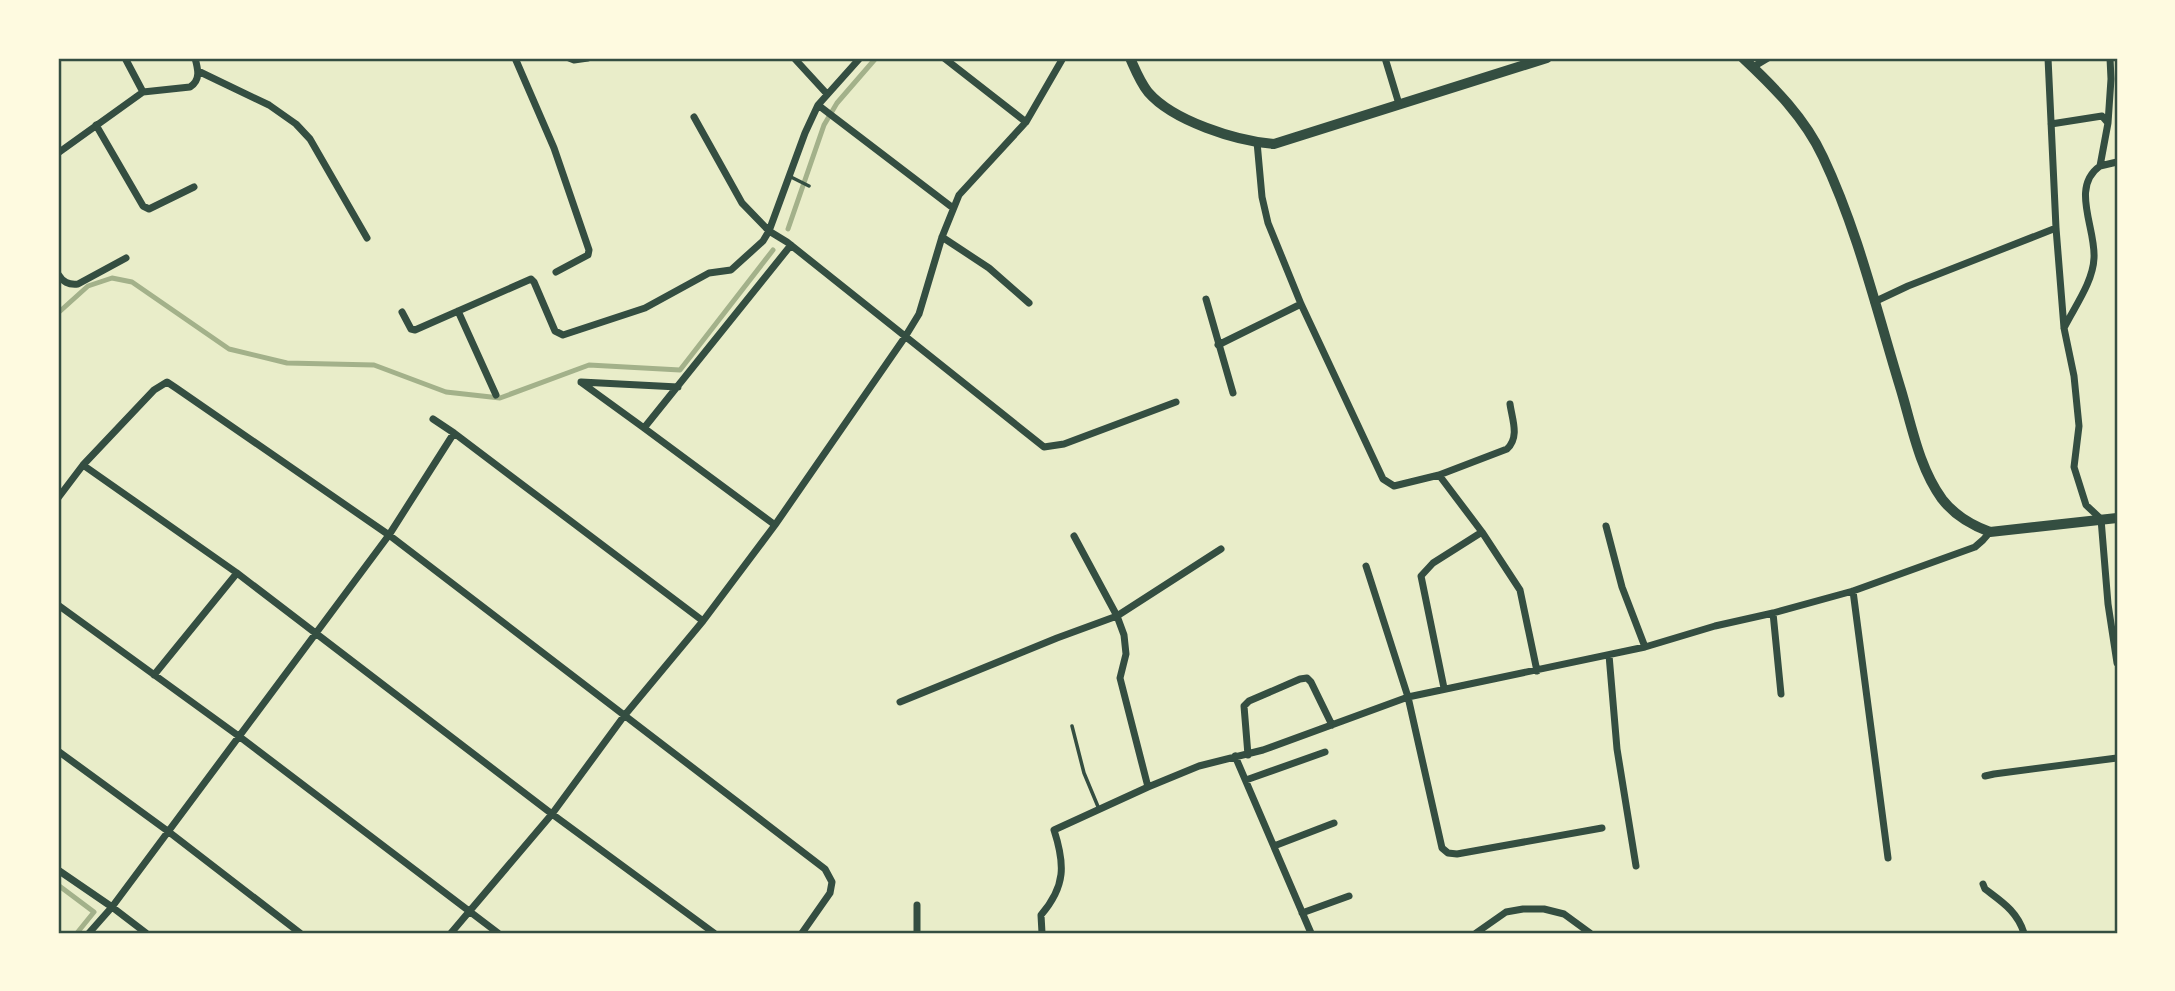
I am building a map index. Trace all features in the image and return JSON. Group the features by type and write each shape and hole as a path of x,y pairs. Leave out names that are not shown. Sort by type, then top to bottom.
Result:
{"main road":[{"path":"1130,58 1147,91 1167,110 1187,120 1257,142 1273,144 1547,58"},
{"path":"1743,58 1786,100 1823,157 1853,233 1917,444 1935,487 1944,501 1958,517 1990,532 2117,518"}],"street":[{"path":"125,58 143,92"},
{"path":"58,153 143,92 190,87 198,78 195,58"},
{"path":"515,58 554,148 589,250 588,255 556,272"},
{"path":"569,58 588,58"},
{"path":"794,58 827,94"},
{"path":"402,312 415,330 531,279 555,331 563,335 646,308 709,273 731,271 763,241 792,177 805,133 827,94 860,58"},
{"path":"944,58 1026,122"},
{"path":"451,933 552,814 624,716 703,621 775,525 919,314 942,237 959,195 1026,122 1063,58"},
{"path":"1385,58 1399,104"},
{"path":"1753,67 1768,58"},
{"path":"2049,58 2056,228 2064,328 2074,376 2080,426 2074,467 2086,505 2101,519 2108,604 2117,663"},
{"path":"2100,166 2108,123 2110,58"},
{"path":"198,71 270,104 296,124 310,139 367,238"},
{"path":"821,108 953,208"},
{"path":"2051,124 2102,116 2108,123"},
{"path":"694,117 742,203 769,231 791,245 1044,447 1063,444 1176,402"},
{"path":"96,125 143,206 149,209 194,187"},
{"path":"1257,142 1264,212 1301,304 1383,479 1394,486 1439,475 1507,449 1513,443 1515,435 1510,404"},
{"path":"2064,328 2091,277 2094,258 2085,187 2087,178 2100,166 2117,162"},
{"path":"1874,302 2056,228"},
{"path":"942,237 989,268 1029,303"},
{"path":"644,428 791,245"},
{"path":"58,274 70,285 78,284 126,258"},
{"path":"1206,299 1233,393"},
{"path":"1219,345 1301,304"},
{"path":"458,310 496,395"},
{"path":"58,498 83,465 154,390 167,382 389,535 825,869 832,881 830,893 802,933"},
{"path":"678,387 581,382 775,525"},
{"path":"433,419 703,621"},
{"path":"89,933 169,832 389,535 454,433"},
{"path":"83,465 237,573 552,814 714,933"},
{"path":"1439,475 1482,532 1520,590 1537,671"},
{"path":"1606,526 1622,587 1644,647"},
{"path":"1444,688 1421,576 1433,563 1482,532"},
{"path":"1042,933 1041,915 1049,905 1063,872 1054,830 1148,787 1199,766 1248,755 1408,697 1644,647 1853,591 1975,547 1990,532"},
{"path":"1074,536 1117,616 1124,635 1126,648 1120,678 1148,787"},
{"path":"900,702 1117,616 1221,549"},
{"path":"1366,566 1408,697 1442,848 1448,853 1457,854 1602,828"},
{"path":"154,675 237,573"},
{"path":"1853,591 1888,858"},
{"path":"58,605 240,737 498,933"},
{"path":"1773,613 1781,694"},
{"path":"1609,654 1618,749 1636,866"},
{"path":"1248,755 1244,706 1249,701 1300,679 1307,678 1311,682 1332,725"},
{"path":"58,751 300,933"},
{"path":"1246,780 1325,752"},
{"path":"1235,756 1311,933"},
{"path":"1985,776 2117,758"},
{"path":"1273,846 1334,823"},
{"path":"58,870 146,933"},
{"path":"1983,884 1984,889 2011,908 2024,933"},
{"path":"1302,913 1349,896"},
{"path":"916,905 917,933"},
{"path":"1476,933 1506,912 1544,909 1564,914 1590,933"}],"lane":[{"path":"792,177 807,185"},
{"path":"1072,726 1084,773 1100,809"}],"waterway":[{"path":"788,229 824,125 837,103 876,58"},
{"path":"58,313 88,286 112,278 132,282 229,349 287,363 374,365 446,392 500,398 589,365 680,370 773,250"},
{"path":"58,885 94,912 77,933"}]}
